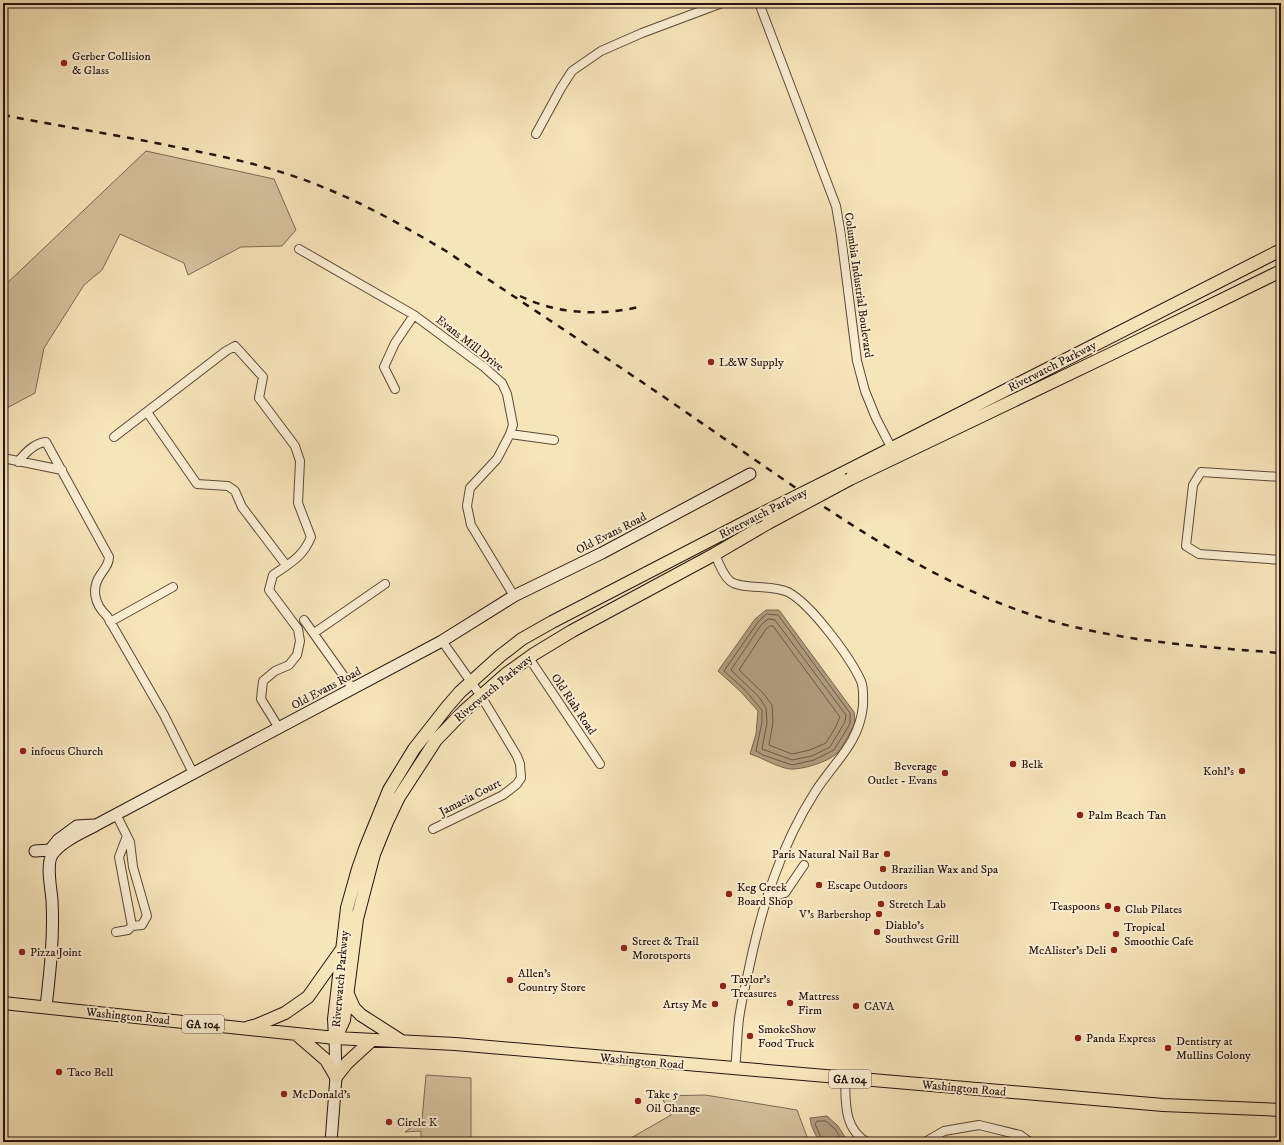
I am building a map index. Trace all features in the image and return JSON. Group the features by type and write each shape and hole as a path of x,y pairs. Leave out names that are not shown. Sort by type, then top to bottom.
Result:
{"main road":[{"name":"Riverwatch Parkway","path":"335,1038 334,1020 347,908 358,869 390,790 400,771 418,744 448,707 471,682 500,656 522,639 552,622 753,518 844,477 894,452 1281,250"},
{"name":"Riverwatch Parkway","path":"894,452 1108,356 1281,271"},
{"name":"Riverwatch Parkway","path":"335,1038 344,1020 357,919 374,854 399,797 436,740 481,696 529,658 572,631 715,554 844,477"},
{"path":"243,1028 257,1025 285,1013 308,997 342,948"},
{"path":"347,992 354,1008 361,1015 403,1041"},
{"name":"Washington Road","path":"3,1003 335,1038 455,1044 1163,1105 1281,1110"},
{"path":"296,1034 326,1060 336,1077 347,1063 372,1040"}],"street":[{"path":"536,134 561,88 572,72 595,55 642,33 722,3"},
{"name":"Columbia Industrial Boulevard","path":"759,3 836,206 857,361 876,418 894,452"},
{"name":"Evans Mill Drive","path":"299,249 414,315 484,367 502,383 507,394 513,425 497,459 470,488 467,506 471,525 514,596"},
{"path":"395,389 384,367 394,343 414,315"},
{"path":"114,437 226,351 235,346 263,377 258,398 295,446 300,461 298,503 311,537 300,556 273,574 269,590 298,629 300,641 297,655 289,665 274,671 263,681 261,699 279,728"},
{"path":"147,412 197,484 228,486 235,491 242,507 286,565"},
{"path":"510,434 554,440"},
{"path":"18,462 27,451 41,443 46,442 108,557 109,562 96,583 95,600 110,622 164,715 194,773"},
{"path":"3,458 62,470"},
{"path":"1281,477 1201,472 1192,484 1186,546 1199,554 1281,560"},
{"name":"Old Evans Road","path":"46,1008 54,928 50,867 52,856 60,846 116,814 442,641 514,596 602,553 750,474"},
{"path":"715,554 730,581 736,585 777,588 788,592 799,599 831,636 849,660 862,682 863,699 862,717 856,734 815,792 792,834 773,879 755,936 739,1017 735,1069"},
{"path":"314,633 385,584"},
{"path":"110,622 173,587"},
{"path":"304,620 353,689"},
{"name":"Jamacia Court","path":"433,829 503,795 517,784 521,778 520,764 517,756 481,696 442,641"},
{"name":"Old Riah Road","path":"529,658 600,764"},
{"path":"116,814 130,842 133,867 147,916 142,924 132,926 128,930 116,932"},
{"path":"35,851 50,850 58,840 77,826 98,824"},
{"path":"127,836 119,857 132,926"},
{"path":"767,898 785,893 804,866"},
{"path":"331,1142 336,1077 335,1038"},
{"path":"845,1078 848,1121 856,1134 867,1142"},
{"path":"925,1142 944,1131 979,1125 1020,1136 1030,1142"}],"shaded area":[{"path":"146,151 274,179 296,230 282,246 241,247 188,275 184,263 120,234 102,270 84,285 44,348 35,393 3,410 3,287"},
{"path":"426,1075 471,1078 471,1142 421,1142 421,1131 405,1132 422,1120"},
{"path":"705,1095 797,1110 809,1142 624,1142 671,1115 661,1096"}],"water":[{"path":"766,610 779,610 854,712 854,725 838,752 827,760 814,765 790,769 750,754 756,734 758,711 741,692 718,671 755,619"},
{"path":"827,1116 838,1126 848,1142 821,1142 819,1140 811,1124 810,1118"}],"railway":[{"path":"3,115 203,152 238,160 308,181 371,209 446,251 787,482 871,537 959,585 1004,605 1051,621 1136,639 1281,653"},
{"path":"520,296 550,307 581,312 612,311 643,306"}],"place":[{"name":"Gerber Collision & Glass","path":"64,63"},
{"name":"L&W Supply","path":"711,362"},
{"name":"infocus Church","path":"23,751"},
{"name":"Belk","path":"1013,764"},
{"name":"Kohl's","path":"1242,771"},
{"name":"Beverage Outlet - Evans","path":"945,773"},
{"name":"Palm Beach Tan","path":"1080,815"},
{"name":"Paris Natural Nail Bar","path":"887,854"},
{"name":"Brazilian Wax and Spa","path":"883,869"},
{"name":"Escape Outdoors","path":"819,885"},
{"name":"Keg Creek Board Shop","path":"729,894"},
{"name":"Stretch Lab","path":"881,904"},
{"name":"Teaspoons","path":"1108,906"},
{"name":"Club Pilates","path":"1117,909"},
{"name":"V's Barbershop","path":"879,914"},
{"name":"Diablo's Southwest Grill","path":"877,932"},
{"name":"Tropical Smoothie Cafe","path":"1116,934"},
{"name":"Street & Trail Morotsports","path":"624,948"},
{"name":"McAlister's Deli","path":"1114,950"},
{"name":"Pizza Joint","path":"22,952"},
{"name":"Allen's Country Store","path":"510,980"},
{"name":"Taylor's Treasures","path":"723,986"},
{"name":"Mattress Firm","path":"790,1003"},
{"name":"Artsy Me","path":"715,1004"},
{"name":"CAVA","path":"856,1006"},
{"name":"SmokeShow Food Truck","path":"750,1036"},
{"name":"Panda Express","path":"1078,1038"},
{"name":"Dentistry at Mullins Colony","path":"1168,1048"},
{"name":"Taco Bell","path":"59,1072"},
{"name":"McDonald's","path":"284,1094"},
{"name":"Take 5 Oil Change","path":"638,1101"},
{"name":"Circle K","path":"389,1122"}]}
